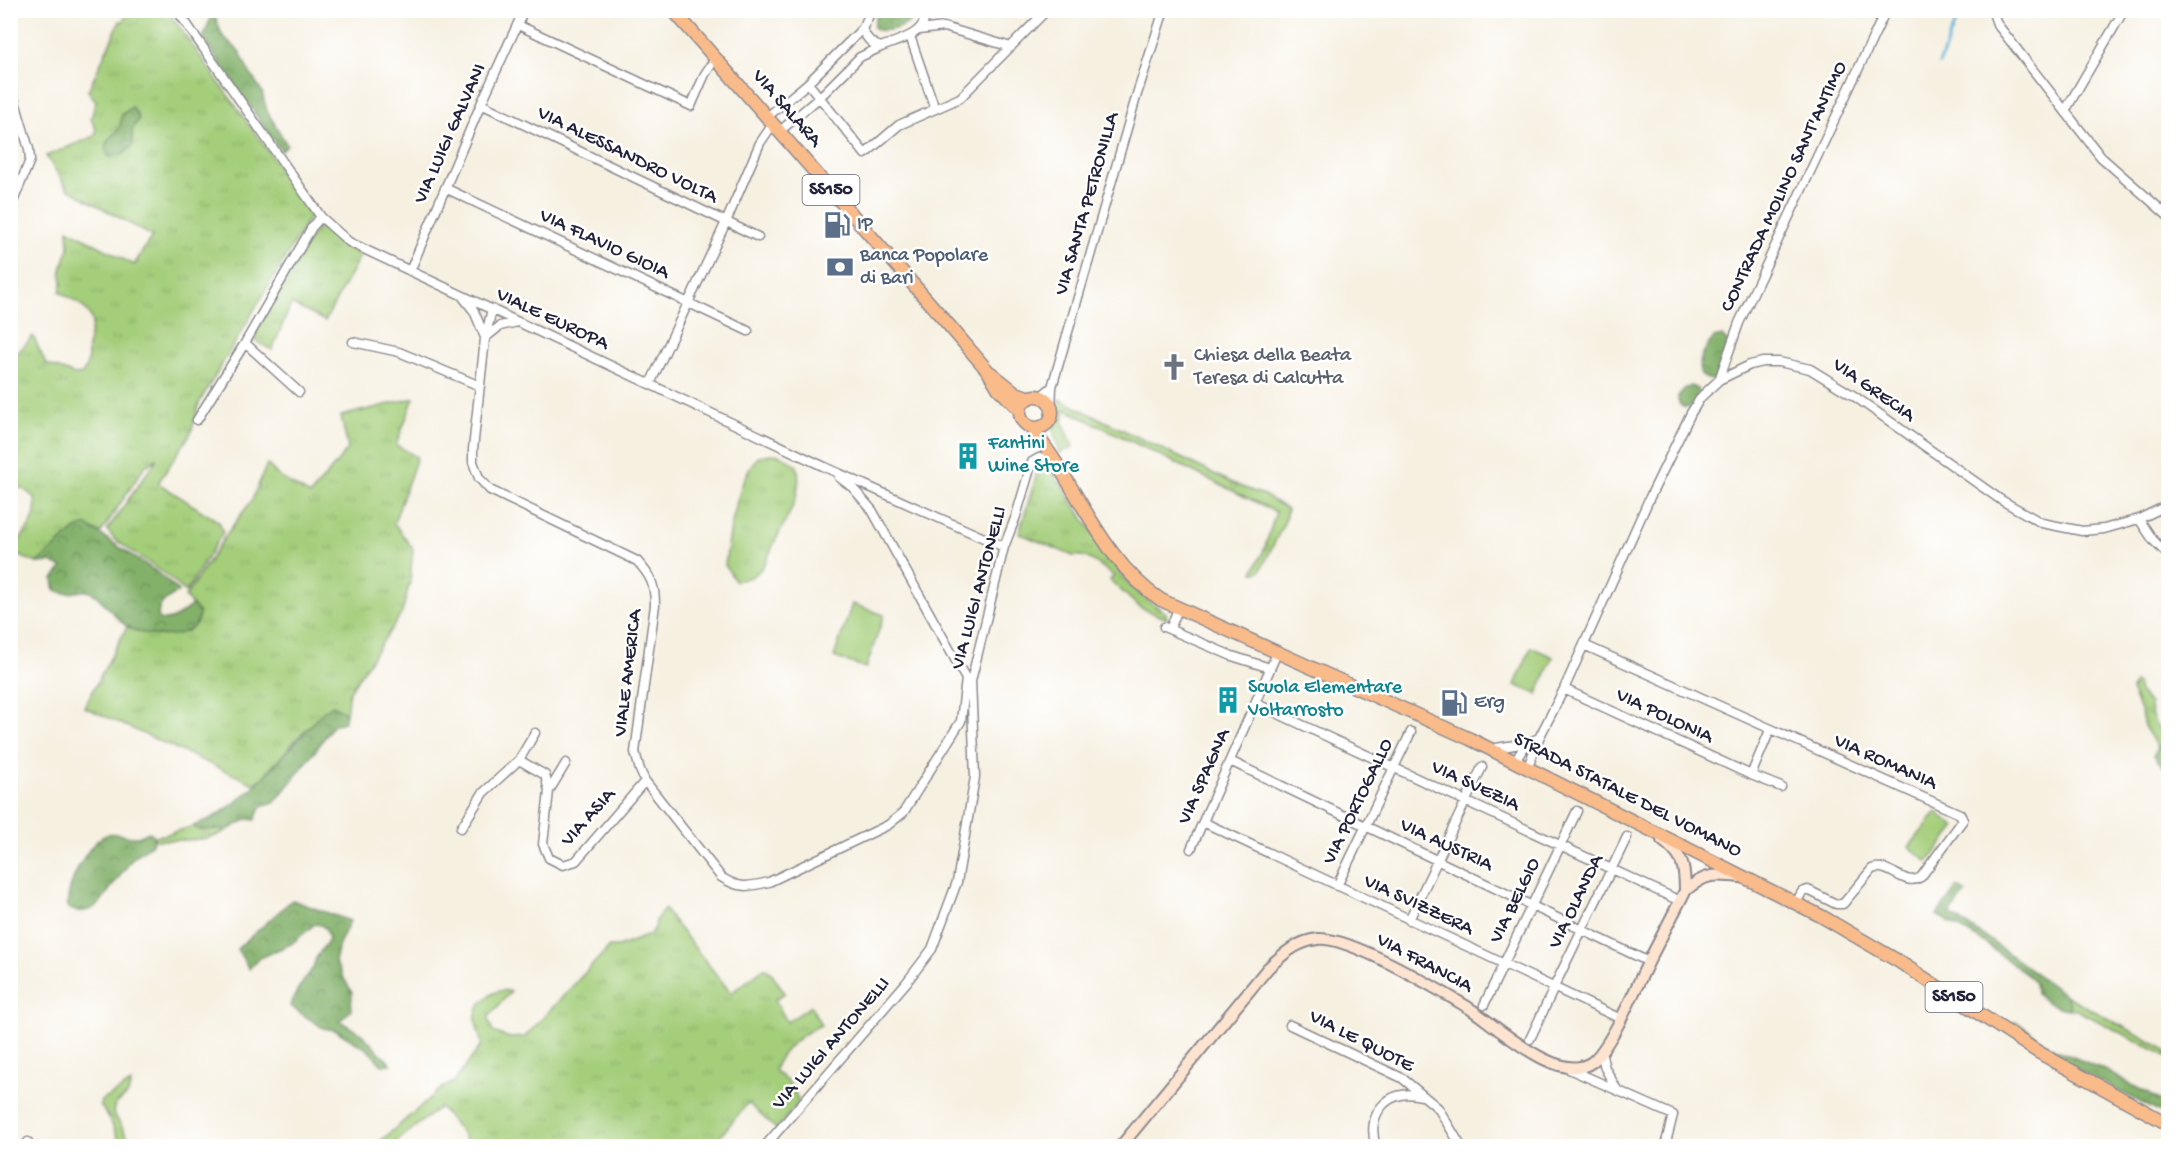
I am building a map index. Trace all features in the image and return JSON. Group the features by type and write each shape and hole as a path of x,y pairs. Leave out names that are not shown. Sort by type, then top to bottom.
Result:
{"main road":[{"name":"VIA SALARA","path":"673,10 988,371 999,389 1020,410"},
{"name":"VIA SALARA","path":"988,371 1016,393 1035,397"},
{"path":"1035,397 1049,403 1052,408 1052,417 1041,428 1030,427 1022,420 1020,410 1022,405 1035,397"},
{"path":"1046,425 1049,453"},
{"name":"STRADA STATALE DEL VOMANO","path":"1030,427 1123,567 1150,592 1178,609 1528,767 1796,903 1867,941 2045,1056 2166,1121"},
{"path":"1646,827 1677,852 1690,879"},
{"path":"1564,1067 1580,1067 1593,1061 1601,1052 1621,1019 1683,896 1693,864 1702,855"},
{"path":"1690,879 1712,875 1745,877"},
{"name":"VIA FRANCIA","path":"1121,1146 1268,968 1286,951 1302,943 1318,939 1339,941 1390,963 1471,1009 1540,1057 1564,1067"}],"street":[{"name":"VIALE EUROPA","path":"177,10 321,217 349,242 826,468 1004,547"},
{"name":"VIA LUIGI GALVANI","path":"410,271 524,10"},
{"path":"650,384 726,222 760,143 807,83 862,29 872,10"},
{"path":"773,124 820,97 860,57 919,30 925,22 925,10"},
{"path":"807,83 865,154 899,124 960,98 1047,10"},
{"name":"VIA SANTA PETRONILLA","path":"1052,408 1052,387 1137,94 1164,10"},
{"name":"CONTRADA MOLINO SANT'ANTIMO","path":"1719,380 1739,323 1886,10"},
{"path":"1992,10 1997,24 2101,157 2169,216"},
{"path":"2065,111 2124,10"},
{"path":"518,25 690,106 715,59"},
{"path":"919,30 944,27 1011,47"},
{"path":"862,29 866,38 873,45 881,47"},
{"path":"910,36 935,109"},
{"path":"10,86 29,148 30,160 10,209"},
{"name":"VIA ALESSANDRO VOLTA","path":"481,104 758,237"},
{"name":"VIA FLAVIO GIOIA","path":"445,188 748,331"},
{"path":"197,420 246,343 312,227 321,217"},
{"path":"461,295 480,320 485,339 500,326 519,322"},
{"name":"VIALE AMERICA","path":"492,309 485,339 473,462 480,478 490,490 637,561 647,572 655,589 655,605 635,752 645,781 721,877 731,884 748,887 769,882 888,825 903,813 961,721 969,680"},
{"path":"353,342 399,352 480,386"},
{"path":"246,343 300,392"},
{"name":"VIA GRECIA","path":"1528,767 1539,738 1564,689 1650,497 1691,413 1701,397 1719,380 1750,365 1763,362 1792,364 1810,369 1854,396 1994,495 2042,523 2082,531 2114,527 2139,519 2169,505"},
{"path":"1035,397 1052,387"},
{"name":"VIA LUIGI ANTONELLI","path":"765,1146 906,983 932,949 957,882 975,777 969,680 1004,547 1017,516 1032,462 1049,453"},
{"path":"826,468 852,487 872,510 969,680"},
{"path":"2139,519 2153,540 2169,555"},
{"path":"1178,609 1167,628 1232,656 1270,668"},
{"name":"VIA ROMANIA","path":"1584,645 1960,814 1963,820 1921,877 1916,880 1909,880 1887,868 1878,867 1872,869 1843,904 1836,904 1808,890 1802,892 1796,903"},
{"name":"VIA SPAGNA","path":"1191,849 1277,653"},
{"name":"VIA POLONIA","path":"1564,689 1781,787"},
{"name":"VIA SVEZIA","path":"1255,703 1611,870 1683,896"},
{"path":"1751,775 1770,730"},
{"name":"VIA PORTOGALLO","path":"1337,886 1411,732"},
{"path":"461,828 483,793 519,760 535,733"},
{"path":"1490,749 1527,743 1539,738"},
{"path":"1515,761 1527,743"},
{"path":"519,760 545,775 549,791"},
{"name":"VIA AUSTRIA","path":"1230,761 1649,962"},
{"name":"VIA ASIA","path":"566,763 549,791 543,844 549,858 563,865 576,861 645,781"},
{"path":"1409,920 1482,767"},
{"name":"VIA BELGIO","path":"1484,1005 1577,812"},
{"name":"VIA SVIZZERA","path":"1203,822 1621,1019"},
{"name":"VIA OLANDA","path":"1530,1039 1627,837"},
{"name":"VIA LE QUOTE","path":"1290,1025 1402,1078 1428,1098 1447,1121 1461,1146"},
{"path":"1601,1052 1605,1068 1618,1090"},
{"path":"1593,1061 1591,1068 1599,1082"},
{"path":"1564,1067 1673,1115 1665,1146"},
{"path":"1376,1146 1372,1130 1379,1108 1388,1101 1410,1093 1428,1098"}],"green space":[{"path":"879,10 912,11 913,18 910,22 895,29 874,29"},
{"path":"128,11 168,11 312,213 199,403 191,433 158,483 219,522 223,532 186,592 165,574 114,539 107,530 157,459 145,466 100,534 86,525 76,529 37,563 12,553 29,527 36,507 35,498 22,488 11,489 10,361 33,336 46,364 75,375 82,374 88,361 88,344 92,327 89,313 60,292 61,269 69,248 68,229 134,265 152,236 68,189 46,156 95,136 96,129 91,119 96,101 88,91 120,21 123,22"},
{"path":"213,11 222,35 240,52 262,92 267,111 287,145 281,151 203,39"},
{"path":"132,107 139,118 132,130 133,145 124,154 109,157 106,152 106,143 119,128 122,114"},
{"path":"323,227 360,256 325,321 291,304 272,350 252,339 315,230"},
{"path":"1722,336 1728,342 1717,376 1713,380 1705,378 1699,369 1702,356 1714,338"},
{"path":"1691,386 1699,393 1693,405 1685,408 1680,405 1678,396 1684,389"},
{"path":"414,398 396,445 417,457 394,523 413,549 410,582 402,613 349,692 346,714 333,705 299,736 254,784 84,707 127,627 152,635 199,613 185,597 252,500 267,464 281,478 310,495 348,449 341,416"},
{"path":"1059,399 1239,486 1264,495 1287,509 1285,521 1261,570 1253,572 1264,550 1276,512 1065,409 1063,423 1073,445 1072,448 1060,453 1053,430"},
{"path":"762,455 781,455 797,466 799,476 796,496 763,566 752,576 735,581 725,565 741,488 754,462"},
{"path":"1044,460 1127,582 1166,613 1167,619 1139,607 1110,580 1114,576 1095,562 1084,557 1073,556 1019,533 1040,463"},
{"path":"86,525 154,570 179,591 161,605 159,619 169,620 192,605 199,613 196,623 181,634 146,634 123,624 91,592 63,593 55,590 53,579 62,568 51,562 37,563 76,529"},
{"path":"852,604 884,615 866,668 834,657"},
{"path":"1531,647 1553,657 1537,694 1515,685"},
{"path":"2134,683 2150,704 2153,719 2168,741 2168,753 2166,749 2157,747 2144,726 2131,690"},
{"path":"333,705 346,714 344,722 333,725 275,802 261,806 255,820 247,819 226,831 198,830 194,826 231,806 248,792 323,712"},
{"path":"2157,747 2166,749 2168,774 2154,755"},
{"path":"1937,812 1956,827 1928,862 1909,847"},
{"path":"194,826 199,830 226,831 201,839 154,840 154,836"},
{"path":"149,832 154,836 152,844 133,858 100,903 85,911 68,908 74,878 93,845 109,834 136,837"},
{"path":"1957,887 1966,893 1950,914 2065,995 2070,1004 2068,1009 2043,1000 2036,994 2035,983 2031,978 1982,941 1937,915"},
{"path":"292,900 350,921 339,944 335,962 352,993 351,1010 340,1021 363,1035 391,1064 382,1065 367,1049 335,1030 323,1028 290,1006 329,939 326,929 321,925 315,924 291,944 259,958 249,969 237,949"},
{"path":"664,909 731,993 764,968 771,972 785,993 775,999 787,1022 811,1006 821,1025 793,1043 777,1063 774,1070 792,1086 799,1102 776,1129 748,1103 712,1146 470,1146 440,1107 391,1146 375,1146 442,1088 454,1082 482,1044 476,1024 476,1012 489,996 499,991 511,991 488,1018 493,1032 510,1038 525,1037 609,947 618,947 649,935"},
{"path":"2065,995 2168,1051 2168,1057 2075,1009 2068,1009 2070,1004"},
{"path":"2016,1021 2056,1050 2105,1070 2168,1105 2168,1115 2063,1062 2009,1027"},
{"path":"131,1083 128,1094 115,1105 113,1112 133,1146 122,1146 100,1105 101,1101"}],"waterway":[{"path":"1939,64 1960,10"}],"place":[{"name":"IP","path":"837,225"},
{"name":"Banca Popolare di Bari","path":"840,267"},
{"name":"Chiesa della Beata Teresa di Calcutta","path":"1174,367"},
{"name":"Fantini Wine Store","path":"968,456"},
{"name":"Scuola Elementare Voltarrosto","path":"1228,700"},
{"name":"Erg","path":"1454,703"}]}
